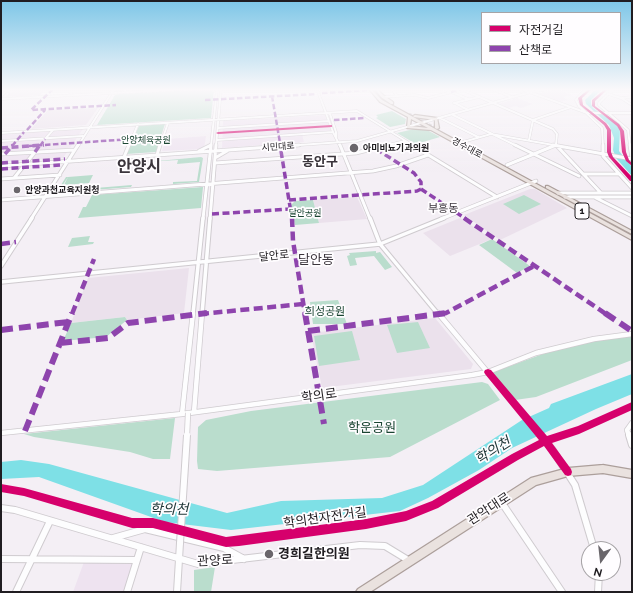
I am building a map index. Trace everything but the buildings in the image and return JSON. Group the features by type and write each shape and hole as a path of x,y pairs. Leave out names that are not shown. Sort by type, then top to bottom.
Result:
{"main road":[{"path":"409,117 408,127 437,130 436,119 420,117"},
{"name":"경수대로","path":"412,117 534,182 632,238"},
{"name":"경수대로","path":"416,117 424,123"},
{"name":"경수대로","path":"437,130 501,162 505,166"},
{"name":"경수대로","path":"437,130 501,162"},
{"name":"경수대로","path":"534,182 558,193 632,233"},
{"name":"관악대로","path":"360,592 534,480 568,472 603,469 632,474"}],"street":[{"path":"1,266 96,117"},
{"path":"177,590 198,263 214,117"},
{"path":"188,413 207,262 219,117"},
{"path":"1,133 273,117"},
{"path":"296,117 298,123"},
{"path":"328,117 380,244 552,449 575,485 592,541"},
{"path":"331,117 336,132 336,137"},
{"path":"366,117 497,197"},
{"name":"시민대로","path":"1,166 339,143 363,140 444,117"},
{"path":"457,117 577,177 584,174 618,174"},
{"path":"525,117 556,131 556,145 601,193"},
{"path":"533,120 543,117"},
{"path":"591,117 602,128 603,154 606,162 632,188"},
{"path":"612,117 628,130 632,131"},
{"path":"254,118 254,126"},
{"path":"440,118 478,137"},
{"path":"530,140 533,120"},
{"path":"218,128 329,121"},
{"path":"157,155 168,123"},
{"path":"124,157 138,124"},
{"path":"45,139 53,130"},
{"path":"463,142 491,134 631,159 628,130"},
{"path":"217,140 333,132"},
{"path":"1,142 83,136"},
{"path":"215,163 344,154 369,151 405,141"},
{"path":"216,144 229,150"},
{"path":"193,153 211,145"},
{"path":"505,166 556,145"},
{"path":"1,158 3,154 75,150"},
{"path":"215,158 229,150"},
{"path":"14,178 36,152"},
{"path":"193,153 204,155 209,159"},
{"path":"1,200 351,173 388,168 428,155"},
{"path":"1,179 60,174"},
{"name":"달안로","path":"1,282 380,244 534,182"},
{"path":"558,193 632,193"},
{"path":"565,197 632,197"},
{"path":"594,197 632,216"},
{"name":"학의로","path":"1,433 188,413 316,397 488,372 548,350 594,339 632,334"},
{"path":"632,423 627,430 632,446"},
{"path":"500,501 562,592"},
{"name":"관양로","path":"1,508 112,538 198,564 360,544 385,546 408,560"},
{"path":"16,592 50,521"},
{"path":"112,538 145,529 157,530 224,548 245,559"},
{"path":"127,592 141,547"},
{"path":"1,559 137,560"},
{"path":"598,592 599,581"}],"shaded area":[{"path":"42,117 92,117 86,125 31,129"},
{"path":"297,117 326,117 331,132 302,134 304,142 222,148 223,121"},
{"path":"83,129 63,158 1,162 1,134"},
{"path":"206,136 204,149 162,151 166,139"},
{"path":"530,189 535,189 567,208 500,240 464,215"},
{"path":"357,197 367,219 319,223 313,200"},
{"path":"460,218 492,239 450,256 423,233"},
{"path":"189,268 184,313 127,320 125,317 71,323 88,278"},
{"path":"435,318 473,364 471,369 322,388 311,333"},
{"path":"84,562 134,564 125,592 73,592"}],"green space":[{"path":"102,117 211,117 211,118 97,125"},
{"path":"402,117 406,119 405,124 390,127 376,118"},
{"name":"안양체육공원","path":"165,124 156,152 126,154 139,126"},
{"path":"414,129 427,130 440,137 416,144 397,133"},
{"path":"203,158 199,182 173,184 173,182 197,181 200,162 177,164 178,160 146,162"},
{"path":"93,175 89,183 64,185 68,177"},
{"path":"66,177 68,177 59,191 132,185 131,187 56,193"},
{"path":"203,187 201,208 78,218 83,207 86,207 92,195"},
{"path":"524,195 541,204 519,214 503,204"},
{"name":"달안공원","path":"313,200 319,223 295,225 291,205 295,201"},
{"path":"90,236 88,242 94,242 93,244 68,247 72,238"},
{"path":"492,239 530,266 517,273 479,245"},
{"path":"376,251 376,253 380,252 392,267 385,270 374,256 355,258 357,265 350,266 347,256 350,255 349,253"},
{"name":"희성공원","path":"338,300 347,324 313,324 310,302"},
{"path":"125,317 127,320 106,337 63,341 71,323"},
{"path":"418,322 430,348 397,353 387,325"},
{"path":"352,331 360,360 319,366 314,336"},
{"path":"632,335 632,360 536,397 515,400 491,373 551,351 595,341"},
{"name":"학운공원","path":"482,382 488,384 500,400 390,457 217,471 198,469 198,427 206,420 251,411"},
{"path":"175,418 170,459 153,459 130,452 34,437 24,434"},
{"path":"215,567 211,592 194,592 194,570"}],"water":[{"path":"600,117 606,117 615,123 620,130 619,151 632,167 632,176 616,158 613,150 614,138 609,125"},
{"name":"학의천","path":"632,374 632,394 512,448 479,470 428,498 400,511 231,530 165,522 39,477 1,479 1,462 21,460 49,464 227,513 281,501 382,498 423,485 522,420 549,408 551,404"}],"tunnel":[{"path":"414,117 439,130"}],"marked path":[{"path":"27,130 39,117"},
{"path":"276,117 280,143"},
{"path":"334,120 365,118"},
{"path":"5,154 24,132"},
{"path":"35,152 45,139"},
{"path":"1,148 132,139"},
{"path":"376,149 414,173 421,182 421,189 632,331"},
{"path":"281,151 293,225 293,241 324,424"},
{"path":"1,163 65,159"},
{"path":"1,169 60,165"},
{"path":"289,200 417,191 421,189"},
{"path":"212,214 290,209"},
{"path":"1,244 16,242"},
{"path":"25,431 94,259"},
{"path":"308,331 446,313 534,266"},
{"path":"60,343 108,338 128,323 228,310 303,304"},
{"path":"1,330 68,322"}],"cycle path":[{"path":"596,117 605,124 609,130 609,152 611,157 632,180"},
{"path":"607,117 618,125 622,131 624,152 627,160 632,165"},
{"path":"218,133 331,126"},
{"path":"488,372 552,449 568,472"},
{"name":"학의천자전거길","path":"1,488 24,492 132,523 153,523 226,542 239,541 366,524 406,516 435,505 515,457 548,440 579,430 632,406"}],"place":[{"name":"아미비뇨기과의원","path":"354,148"},
{"name":"안양과천교육지원청","path":"17,190"},
{"name":"경희길한의원","path":"269,554"}],"district":[{"name":"동안구","path":"320,162"},
{"name":"안양시","path":"139,167"},
{"name":"부흥동","path":"443,209"},
{"name":"달안동","path":"316,260"}]}
